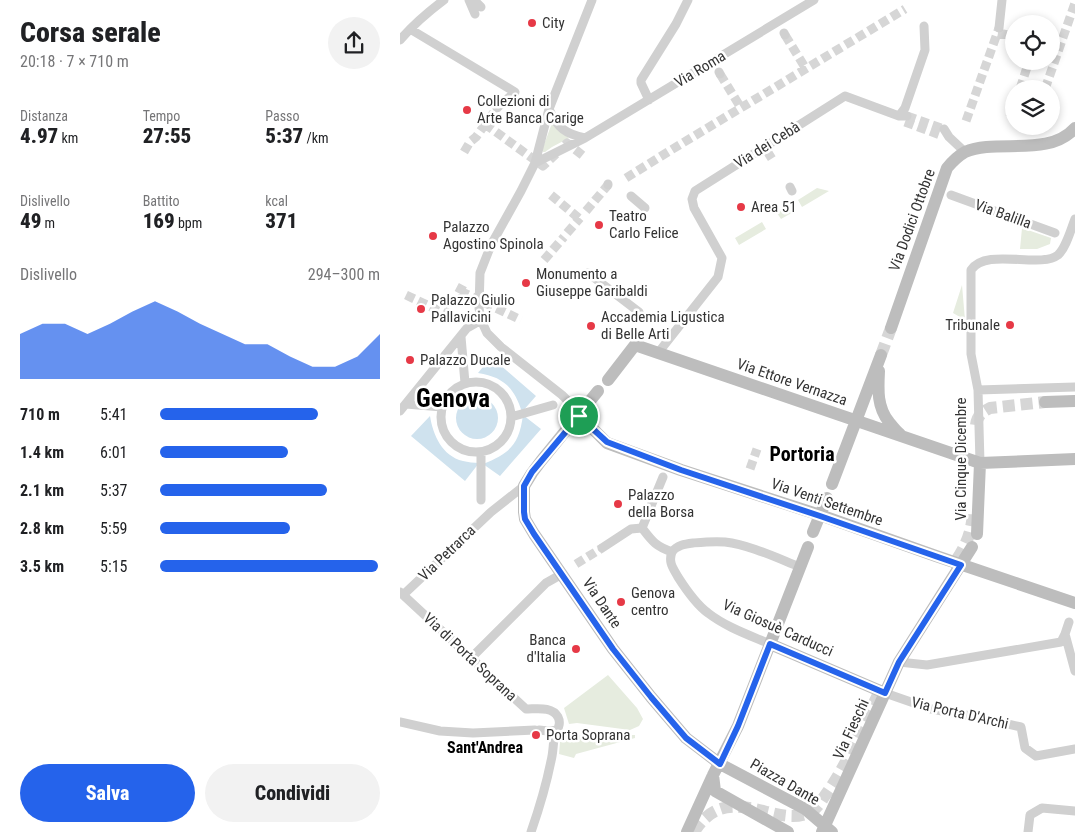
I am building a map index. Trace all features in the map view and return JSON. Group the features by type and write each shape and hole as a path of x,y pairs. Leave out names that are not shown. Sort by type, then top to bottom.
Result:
{"street":[{"path":"400,40 429,10 444,0"},
{"path":"470,0 478,11 474,0"},
{"path":"579,416 571,404 501,347 487,333 480,320 478,291 480,273 491,245 535,163 549,110 592,0"},
{"path":"649,100 641,80 688,0"},
{"name":"Via Roma","path":"535,163 585,138 814,0"},
{"path":"999,28 1002,0"},
{"name":"Via dei Cebà","path":"658,353 718,277 722,258 694,208 692,199 695,191 845,96 904,118 905,108 925,50 924,26"},
{"path":"410,28 515,92 497,108"},
{"path":"549,110 560,128 570,135 585,138"},
{"path":"945,134 965,152 981,148 1049,143 1074,131"},
{"name":"Via Dodici Ottobre","path":"891,328 948,168 953,161 965,152"},
{"name":"Via Balilla","path":"951,195 1055,233"},
{"path":"631,196 645,208"},
{"name":"Via Cinque Dicembre","path":"977,534 980,463 978,390 971,354 972,270 975,265 987,260 1054,257 1063,248 1075,219"},
{"path":"588,273 639,312"},
{"path":"400,411 468,328 480,320"},
{"path":"461,337 465,383"},
{"name":"Via Ettore Vernazza","path":"608,380 635,346 980,463"},
{"path":"832,484 880,358 879,401 884,416 897,432 905,438"},
{"path":"465,383 489,384 498,389 505,397 511,409 511,422 508,433 501,442 490,450 470,452 457,447 443,432 440,421 442,407 446,398 453,390 465,383"},
{"path":"978,390 1075,388"},
{"path":"524,486 532,472 598,391"},
{"path":"1045,402 1075,401"},
{"path":"406,404 442,407"},
{"path":"511,417 553,405"},
{"name":"Via Venti Settembre","path":"579,416 607,442 681,470 1075,603"},
{"path":"481,452 481,500"},
{"path":"980,463 1075,459"},
{"path":"642,528 663,477"},
{"name":"Via Petrarca","path":"401,594 491,512 524,486"},
{"name":"Via Dante","path":"524,486 525,519 534,534 613,649 660,708"},
{"path":"813,532 827,498"},
{"path":"642,528 652,541 661,548 672,552 675,548 685,544 727,542 764,553 800,567"},
{"path":"602,548 631,529 642,528"},
{"path":"687,832 738,726 808,547"},
{"path":"961,565 972,547"},
{"name":"Via Giosuè Carducci","path":"672,552 670,559 673,568 704,610 724,623 885,693"},
{"name":"Via Fieschi","path":"826,830 899,662 961,565"},
{"path":"471,658 546,583 562,574"},
{"name":"Via di Porta Soprana","path":"401,594 526,709 552,710 559,719 560,724 557,730"},
{"path":"899,662 927,665 1061,642 1069,622"},
{"path":"1065,634 1075,671"},
{"name":"Via Porta D'Archi","path":"885,693 931,709 1021,727 1025,748 1036,756 1075,749"},
{"name":"Piazza Dante","path":"660,708 686,738 720,764 804,809 826,830"},
{"path":"400,722 440,731 473,733 557,730 543,798 531,832"},
{"path":"713,775 715,791 788,832"},
{"path":"1028,832 1030,815 1042,808 1075,811"}],"shaded area":[{"path":"552,123 569,138 543,152 542,150"},
{"path":"817,188 829,191 802,207 798,200"},
{"path":"791,205 795,211 781,219 777,213"},
{"path":"762,222 766,229 739,245 735,238"},
{"path":"1022,228 1051,238 1050,244 1037,249 1020,249"},
{"path":"962,285 965,320 953,313"},
{"path":"608,675 637,708 643,719 639,726 630,730 577,723 569,724 564,708"},
{"path":"577,735 635,735 635,738 576,754 574,758 559,754 560,742 565,737"}],"water":[{"path":"491,357 536,396 522,412 515,396 506,385 494,377 478,373"},
{"path":"481,397 489,400 495,406 498,418 495,430 489,436 473,439 465,436 459,430 456,414 459,406 465,400"},
{"path":"523,415 541,429 500,476 483,464 500,456 512,447 519,434"},
{"path":"430,416 436,437 449,455 463,461 479,463 465,481 411,436"}],"tunnel":[{"path":"1048,80 1075,3"},
{"path":"626,178 905,9"},
{"path":"966,121 999,28"},
{"path":"998,33 1005,34"},
{"path":"785,35 806,69"},
{"path":"1023,80 1026,70"},
{"path":"720,74 741,108"},
{"path":"464,152 497,108"},
{"path":"907,116 944,129"},
{"path":"905,122 943,136"},
{"path":"485,124 543,166 556,154"},
{"path":"565,145 567,143 586,158"},
{"path":"767,151 772,159"},
{"path":"586,211 608,185"},
{"path":"551,195 581,220"},
{"path":"567,233 580,218"},
{"path":"544,260 564,237"},
{"path":"446,317 464,283"},
{"path":"460,291 521,320"},
{"path":"406,295 448,315"},
{"path":"881,355 891,328"},
{"path":"976,425 980,415 990,408 1045,402"},
{"path":"750,469 757,449"},
{"path":"957,559 968,537 973,512"},
{"path":"576,564 602,548"},
{"path":"694,832 707,816 722,808 737,807 799,816 814,810 840,773 878,695"}],"place":[{"name":"City","path":"532,23"},
{"name":"Collezioni di Arte Banca Carige","path":"467,110"},
{"name":"Area 51","path":"741,207"},
{"name":"Teatro Carlo Felice","path":"599,225"},
{"name":"Palazzo Agostino Spinola","path":"433,236"},
{"name":"Monumento a Giuseppe Garibaldi","path":"526,283"},
{"name":"Palazzo Giulio Pallavicini","path":"421,309"},
{"name":"Tribunale","path":"1010,325"},
{"name":"Accademia Ligustica di Belle Arti","path":"591,326"},
{"name":"Palazzo Ducale","path":"410,360"},
{"name":"Palazzo della Borsa","path":"618,504"},
{"name":"Genova centro","path":"621,602"},
{"name":"Banca d'Italia","path":"576,649"},
{"name":"Porta Soprana","path":"536,735"}],"district":[{"name":"Genova","path":"453,398"},
{"name":"Portoria","path":"802,454"},
{"name":"Sant'Andrea","path":"485,747"}],"route":[{"path":"579,416 607,442 681,470 961,565 899,662 885,693 770,644 738,726 720,764 686,738 613,649 525,519 523,503 524,486 532,472 579,416"}]}
